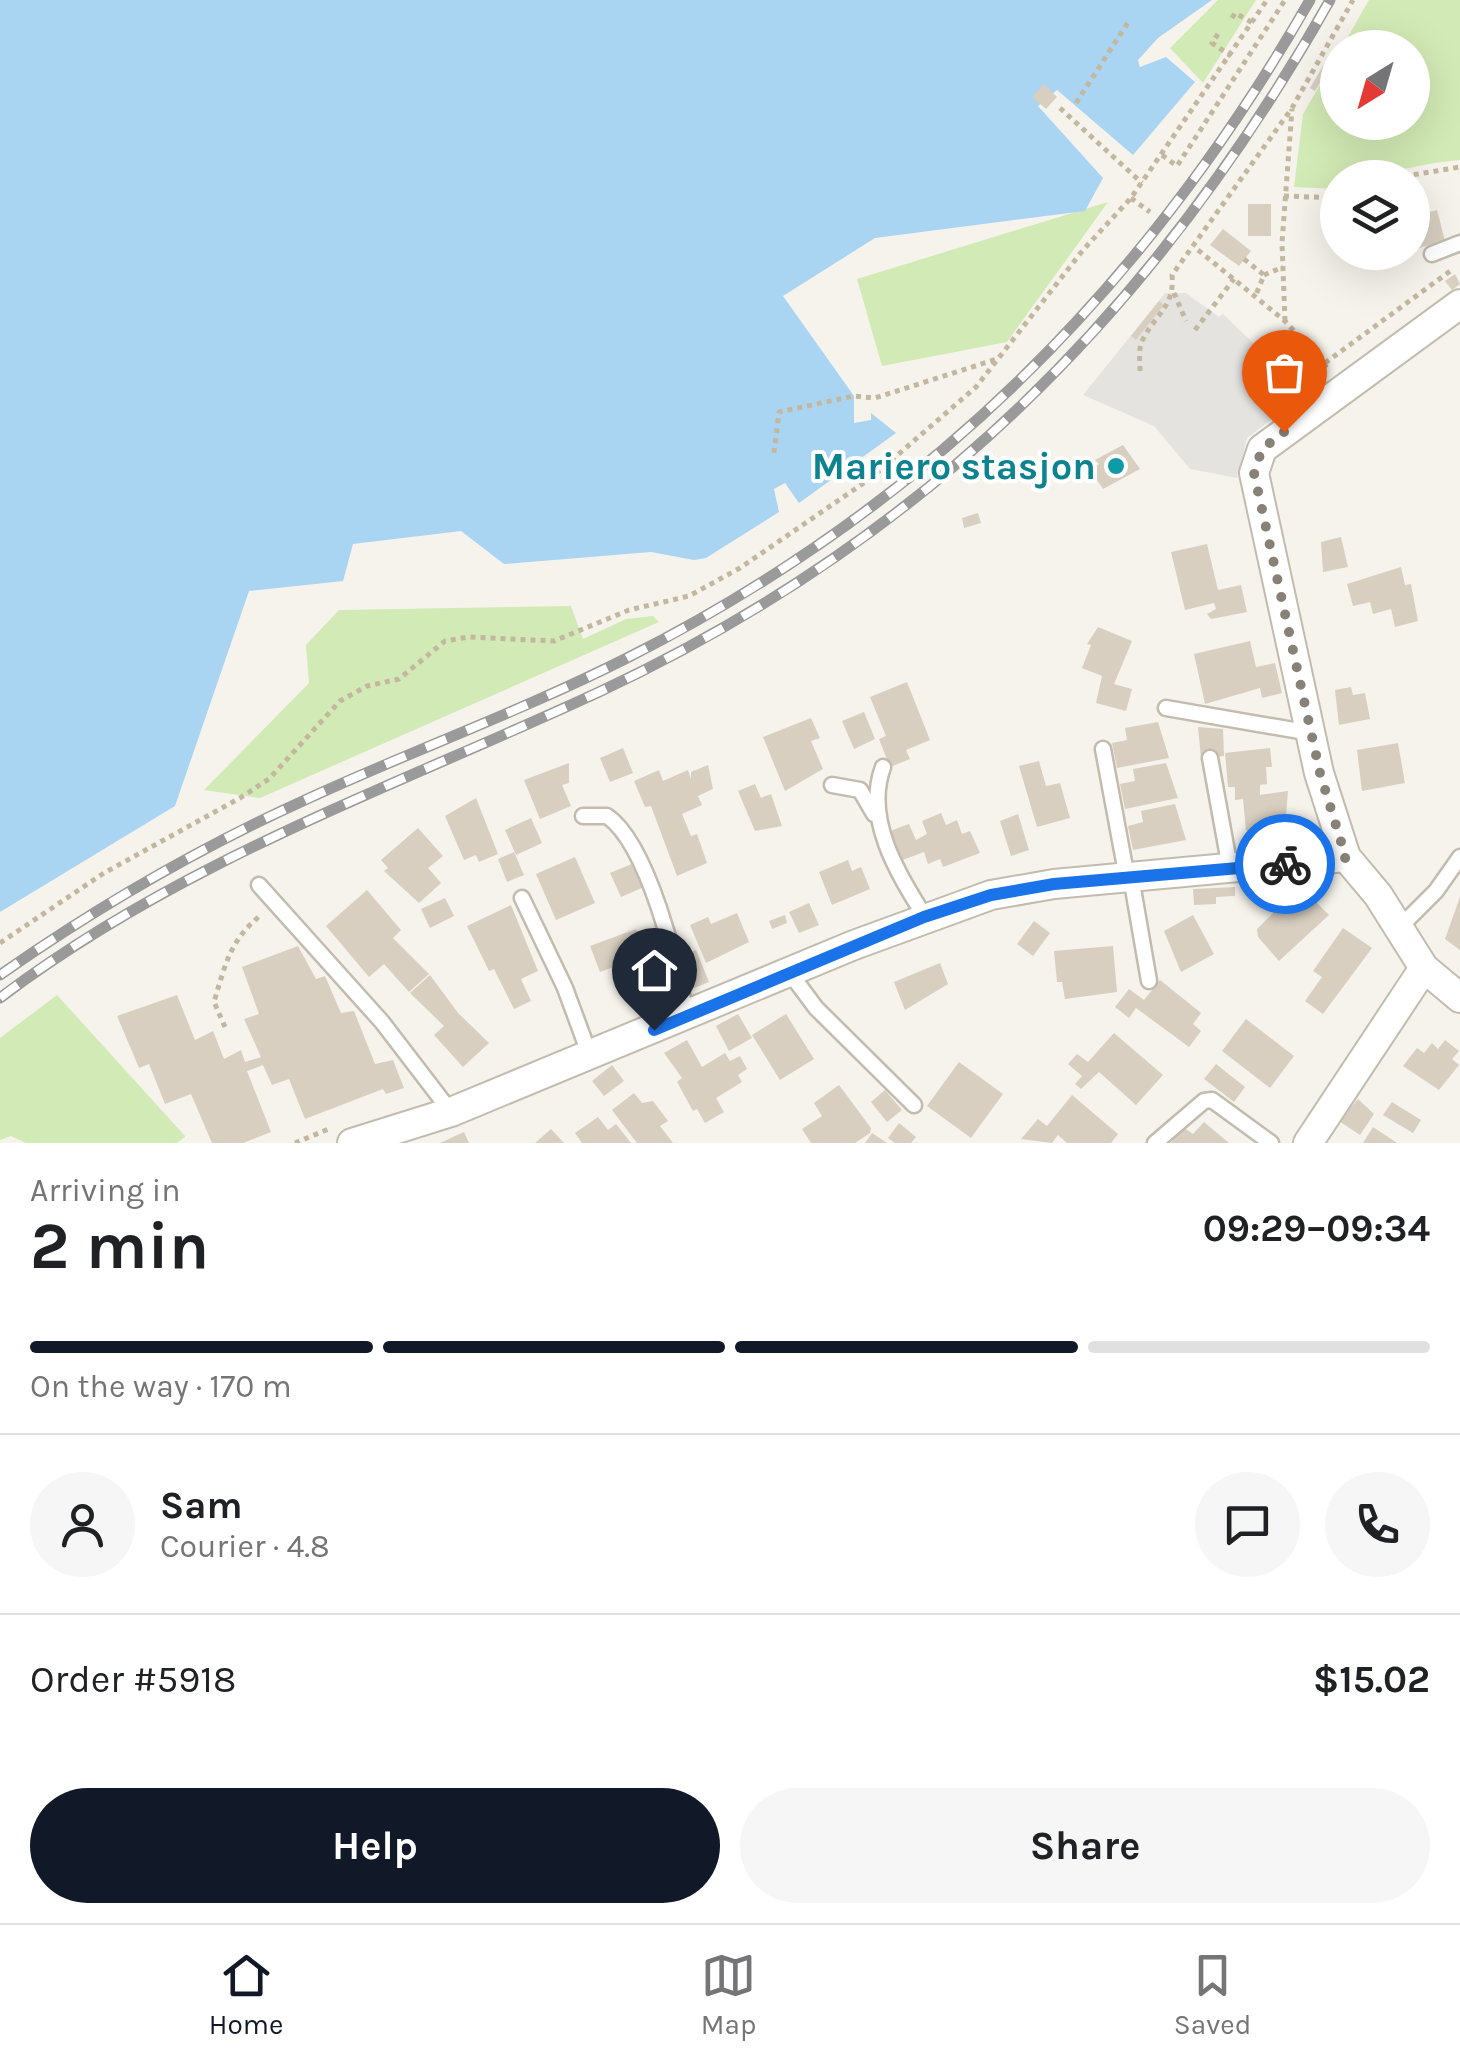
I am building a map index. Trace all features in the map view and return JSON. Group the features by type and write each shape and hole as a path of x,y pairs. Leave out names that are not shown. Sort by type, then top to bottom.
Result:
{"street":[{"path":"1460,304 1262,449 1254,473 1312,733 1346,858 1400,927 1424,968 1460,998"},
{"path":"352,1143 450,1112 924,917 991,895 1129,877 1346,858"},
{"path":"1308,1143 1424,968"}],"lane":[{"path":"1432,254 1460,244"},
{"path":"1166,708 1312,733"},
{"path":"1103,749 1148,981"},
{"path":"1210,758 1230,868"},
{"path":"875,814 883,767"},
{"path":"832,785 860,790 924,917"},
{"path":"583,816 608,816 619,824 638,853 674,963 686,1017"},
{"path":"1400,927 1436,892 1460,858"},
{"path":"259,886 382,1022 450,1112"},
{"path":"522,898 565,988 590,1057"},
{"path":"790,973 816,1008 914,1106"},
{"path":"1155,1143 1204,1101 1212,1100 1271,1143"}],"path":[{"path":"0,943 104,873 269,779 340,702 367,686 398,679 445,641 468,637 554,641 629,610 689,596 740,568 911,446 976,387 1083,250 1131,198 1267,0"},
{"path":"1162,155 1177,166 1285,0"},
{"path":"1186,321 1174,292 1172,275 1292,108 1353,0"},
{"path":"1232,18 1235,12 1253,23"},
{"path":"1076,103 1129,21"},
{"path":"1218,34 1212,43 1231,56"},
{"path":"1060,108 1142,182"},
{"path":"1285,320 1284,196 1292,108"},
{"path":"1430,172 1460,167"},
{"path":"1284,196 1320,197"},
{"path":"1131,198 1150,212"},
{"path":"1198,250 1285,320 1344,386"},
{"path":"1244,259 1264,275"},
{"path":"1324,364 1460,265"},
{"path":"1255,297 1264,275 1284,267"},
{"path":"1195,330 1234,280"},
{"path":"1140,371 1140,342 1174,292"},
{"path":"774,453 779,412 854,396 875,398 999,358"},
{"path":"225,1027 214,1002 226,970 226,954 239,933 262,914 270,914"}],"green space":[{"path":"1218,0 1256,0 1203,83 1170,48"},
{"path":"1369,0 1460,0 1460,160 1430,164 1430,160 1320,160 1320,188 1294,187 1303,114 1320,85 1320,140 1430,140 1430,30 1352,30"},
{"path":"1108,202 1007,342 882,366 857,279"},
{"path":"571,606 583,639 626,619 653,616 659,622 260,798 204,790 309,683 306,645 339,610"},
{"path":"57,995 185,1137 177,1143 26,1143 11,1136 0,1140 0,1038"}],"shaded area":[{"name":"Mariero stasjon","path":"1165,293 1186,293 1219,317 1223,314 1279,368 1286,383 1283,411 1247,438 1237,478 1190,469 1154,426 1083,395"}],"water":[{"path":"0,0 1212,0 1158,38 1138,60 1140,67 1166,57 1195,82 1133,155 1057,90 1038,106 1103,178 1085,211 875,238 783,296 854,396 854,423 871,420 871,413 896,433 799,503 785,483 774,489 779,512 706,558 694,560 651,552 504,564 461,531 353,544 343,581 249,591 175,806 0,912"}],"building":[{"path":"1320,71 1320,83 1315,91 1310,88"},
{"path":"1044,84 1057,97 1046,109 1032,97"},
{"path":"1248,204 1271,204 1271,236 1248,236"},
{"path":"1437,210 1445,241 1430,245 1430,212"},
{"path":"1223,229 1251,251 1239,266 1210,245"},
{"path":"1455,274 1460,284 1452,290 1445,281"},
{"path":"1159,301 1164,305 1136,340 1131,336"},
{"name":"Mariero stasjon","path":"1123,445 1140,469 1103,489 1090,470 1099,464 1095,460"},
{"path":"978,513 981,523 964,528 962,518"},
{"path":"1341,537 1348,567 1323,572 1321,542"},
{"path":"1207,544 1218,590 1241,585 1247,612 1211,619 1207,614 1216,609 1214,603 1185,610 1171,552"},
{"path":"1401,567 1405,585 1411,584 1418,621 1395,627 1391,609 1373,614 1370,602 1353,606 1347,584"},
{"path":"1098,627 1132,641 1114,684 1132,689 1126,711 1096,703 1102,676 1082,668 1091,645 1087,644"},
{"path":"1250,641 1256,667 1275,663 1282,693 1262,698 1260,688 1205,704 1194,654"},
{"path":"907,682 930,740 906,750 910,759 890,767 879,739 886,736 870,697"},
{"path":"1351,687 1353,695 1365,693 1370,719 1339,725 1335,690"},
{"path":"864,712 875,739 854,749 842,721"},
{"path":"811,718 820,738 811,741 823,769 785,791 763,737"},
{"path":"1158,722 1169,758 1117,768 1112,743 1127,740 1125,728"},
{"path":"1198,727 1223,729 1224,756 1201,758"},
{"path":"1398,743 1405,783 1362,791 1357,750"},
{"path":"623,748 633,773 610,782 600,758"},
{"path":"1270,748 1272,767 1266,767 1267,784 1260,785 1260,795 1288,791 1285,827 1246,831 1243,799 1235,800 1235,787 1228,787 1225,753"},
{"path":"1039,761 1046,786 1060,783 1070,818 1037,827 1019,766"},
{"path":"569,763 569,783 562,785 571,806 540,819 524,780"},
{"path":"1166,763 1178,798 1125,809 1120,784 1135,781 1133,769"},
{"path":"708,765 713,789 698,796 702,805 682,814 691,836 697,834 707,863 677,876 651,806 645,807 634,781 659,770 663,781 688,770 691,779 691,772"},
{"path":"755,784 761,798 771,794 782,826 755,831 738,791"},
{"path":"476,798 498,854 479,862 476,855 464,860 445,816"},
{"path":"1175,804 1186,840 1133,850 1128,826 1143,822 1141,811"},
{"path":"941,813 946,825 957,820 962,834 970,831 980,853 943,867 940,859 928,864 924,852 900,861 890,831 909,824 916,840 927,834 922,821"},
{"path":"1018,814 1029,850 1011,856 1000,821"},
{"path":"531,818 542,843 516,855 505,830"},
{"path":"418,828 443,856 428,868 441,883 419,903 384,871 388,868 381,860"},
{"path":"514,852 524,875 507,882 498,859"},
{"path":"575,857 595,903 556,920 536,874"},
{"path":"848,860 852,871 861,867 870,889 832,905 819,872"},
{"path":"634,863 644,887 621,897 610,873"},
{"path":"1235,887 1235,896 1216,897 1216,904 1194,905 1193,889"},
{"path":"367,890 401,930 393,938 429,974 409,992 384,964 369,977 326,926"},
{"path":"1460,897 1460,950 1445,939"},
{"path":"445,898 454,916 430,928 421,909"},
{"path":"1286,900 1314,900 1329,915 1279,961 1258,937 1257,929"},
{"path":"809,903 819,925 799,933 789,912"},
{"path":"511,905 538,971 521,979 531,1001 514,1009 494,969 489,971 467,926"},
{"path":"737,913 749,942 706,963 690,925 708,917 711,924"},
{"path":"785,915 787,923 772,929 769,921"},
{"path":"1193,915 1214,954 1181,972 1164,931"},
{"path":"1034,921 1050,933 1033,956 1017,944"},
{"path":"1343,928 1372,948 1323,1014 1305,1001 1322,977 1313,971"},
{"path":"636,929 646,955 600,972 590,946"},
{"path":"298,946 316,979 325,976 341,1013 354,1011 375,1064 393,1060 404,1088 386,1094 383,1089 305,1119 289,1079 272,1085 263,1065 247,1071 271,1132 243,1143 212,1143 191,1094 165,1104 149,1064 139,1068 117,1016 177,995 195,1040 213,1031 224,1059 241,1050 245,1062 261,1057 244,1019 259,1014 242,967"},
{"path":"1113,946 1117,992 1065,999 1062,982 1057,982 1054,951"},
{"path":"696,950 709,982 694,988 681,956"},
{"path":"940,963 948,984 905,1010 894,982"},
{"path":"430,975 458,1013 489,1043 463,1067 434,1035 444,1026 410,993"},
{"path":"1160,980 1201,1013 1193,1024 1201,1031 1189,1047 1136,1008 1129,1018 1115,1007 1129,989 1144,1000"},
{"path":"738,1014 752,1038 729,1051 716,1026"},
{"path":"786,1014 814,1059 780,1080 752,1035"},
{"path":"1246,1019 1294,1056 1270,1088 1222,1051"},
{"path":"1114,1033 1163,1075 1136,1105 1099,1072 1081,1089 1075,1084 1082,1076 1068,1064 1077,1054 1088,1062"},
{"path":"687,1040 702,1067 725,1053 730,1061 740,1056 747,1069 738,1075 742,1082 716,1098 724,1112 705,1123 697,1109 693,1111 677,1082 682,1078 664,1053"},
{"path":"1445,1040 1459,1051 1452,1059 1459,1065 1439,1090 1403,1066 1417,1048 1424,1053 1432,1043 1438,1049"},
{"path":"959,1062 1003,1094 971,1138 927,1106"},
{"path":"1216,1064 1245,1087 1234,1102 1204,1079"},
{"path":"612,1065 624,1081 604,1096 592,1081"},
{"path":"839,1085 871,1128 870,1133 855,1143 811,1143 802,1129 822,1116 814,1103"},
{"path":"885,1090 902,1110 887,1122 871,1102"},
{"path":"634,1093 642,1103 653,1101 668,1121 660,1126 673,1143 637,1143 612,1110"},
{"path":"1072,1095 1118,1134 1111,1143 1067,1143 1058,1135 1052,1143 1021,1139 1038,1119 1047,1126"},
{"path":"1358,1099 1374,1114 1360,1135 1339,1121"},
{"path":"1392,1102 1421,1120 1413,1133 1383,1115"},
{"path":"598,1117 608,1130 616,1124 631,1143 582,1143 575,1133"},
{"path":"1204,1122 1229,1143 1171,1143 1183,1127 1193,1134"},
{"path":"899,1123 916,1137 911,1143 895,1143 888,1138"},
{"path":"1373,1127 1397,1143 1363,1143"},
{"path":"551,1129 564,1143 535,1143"},
{"path":"464,1132 469,1143 440,1143"},
{"path":"872,1133 887,1143 865,1143"}],"railway":[{"path":"0,975 73,926 187,859 305,800 627,658 735,598 837,532 931,460 1018,381 1100,296 1175,204 1245,105 1310,0"},
{"path":"0,998 70,949 215,866 599,692 717,631 826,563 928,488 1021,406 1108,316 1188,218 1261,113 1330,0"}],"way so far":[{"path":"1284,432 1262,449 1254,473 1320,773 1346,858 1285,864"}],"place":[{"name":"Mariero stasjon","path":"1116,466"}],"route":[{"path":"654,1030 854,945 991,895 1054,884 1285,864"}]}
